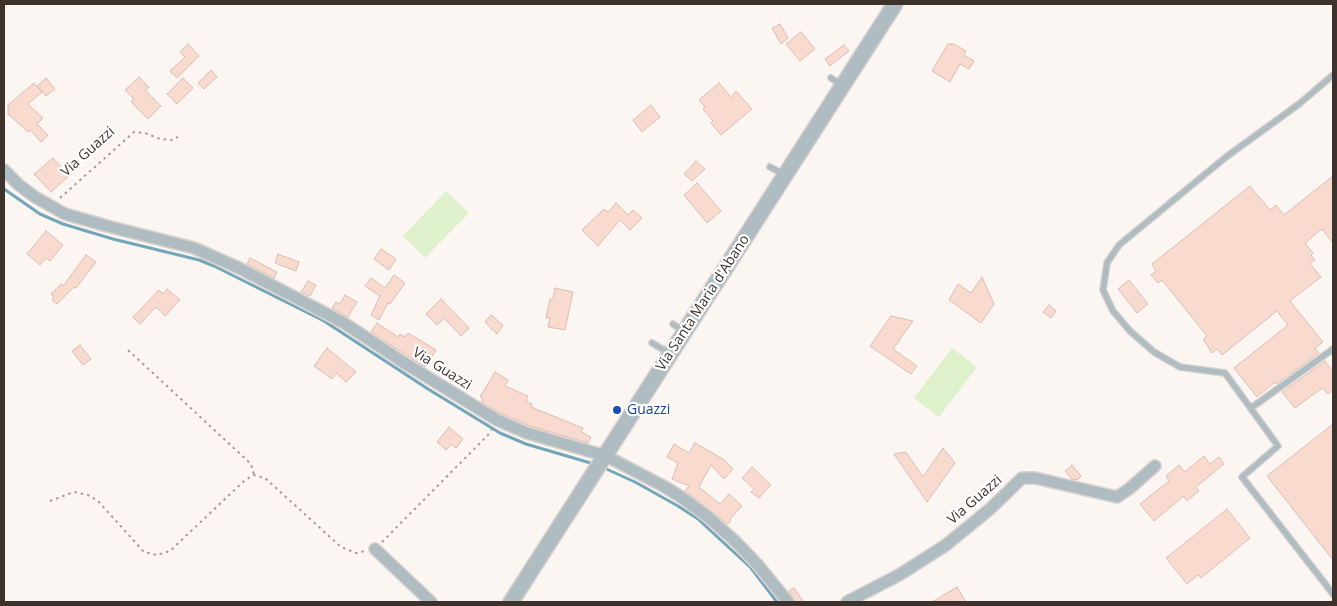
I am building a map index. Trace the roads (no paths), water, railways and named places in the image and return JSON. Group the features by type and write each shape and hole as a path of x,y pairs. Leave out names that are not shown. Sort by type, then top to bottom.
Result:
{"street":[{"name":"Via Santa Maria d'Abano","path":"512,602 671,354 679,328 785,175 837,81 895,4"},
{"name":"Via Guazzi","path":"4,170 19,185 50,206 66,214 194,248 218,259 308,303 344,323 496,420 681,497 708,517 757,564 788,602"},
{"name":"Via Guazzi","path":"847,602 899,575 946,544 990,509 1022,478 1035,478 1117,496 1129,489 1154,466"},
{"path":"375,549 431,602"}],"lane":[{"path":"1333,75 1299,104 1226,157 1119,245 1108,263 1103,290 1113,311 1130,332 1154,352 1180,366 1225,373 1278,446 1242,477 1333,594"},
{"path":"770,167 785,175"},
{"path":"652,343 671,354"},
{"path":"1251,408 1333,349"}],"waterway":[{"path":"4,189 40,214 63,224 113,239 199,260 214,266 324,321 428,389 500,433 526,444 594,464"},
{"path":"602,467 635,482 698,519 751,568 777,602"}],"place":[{"name":"Guazzi","path":"617,410"}]}
